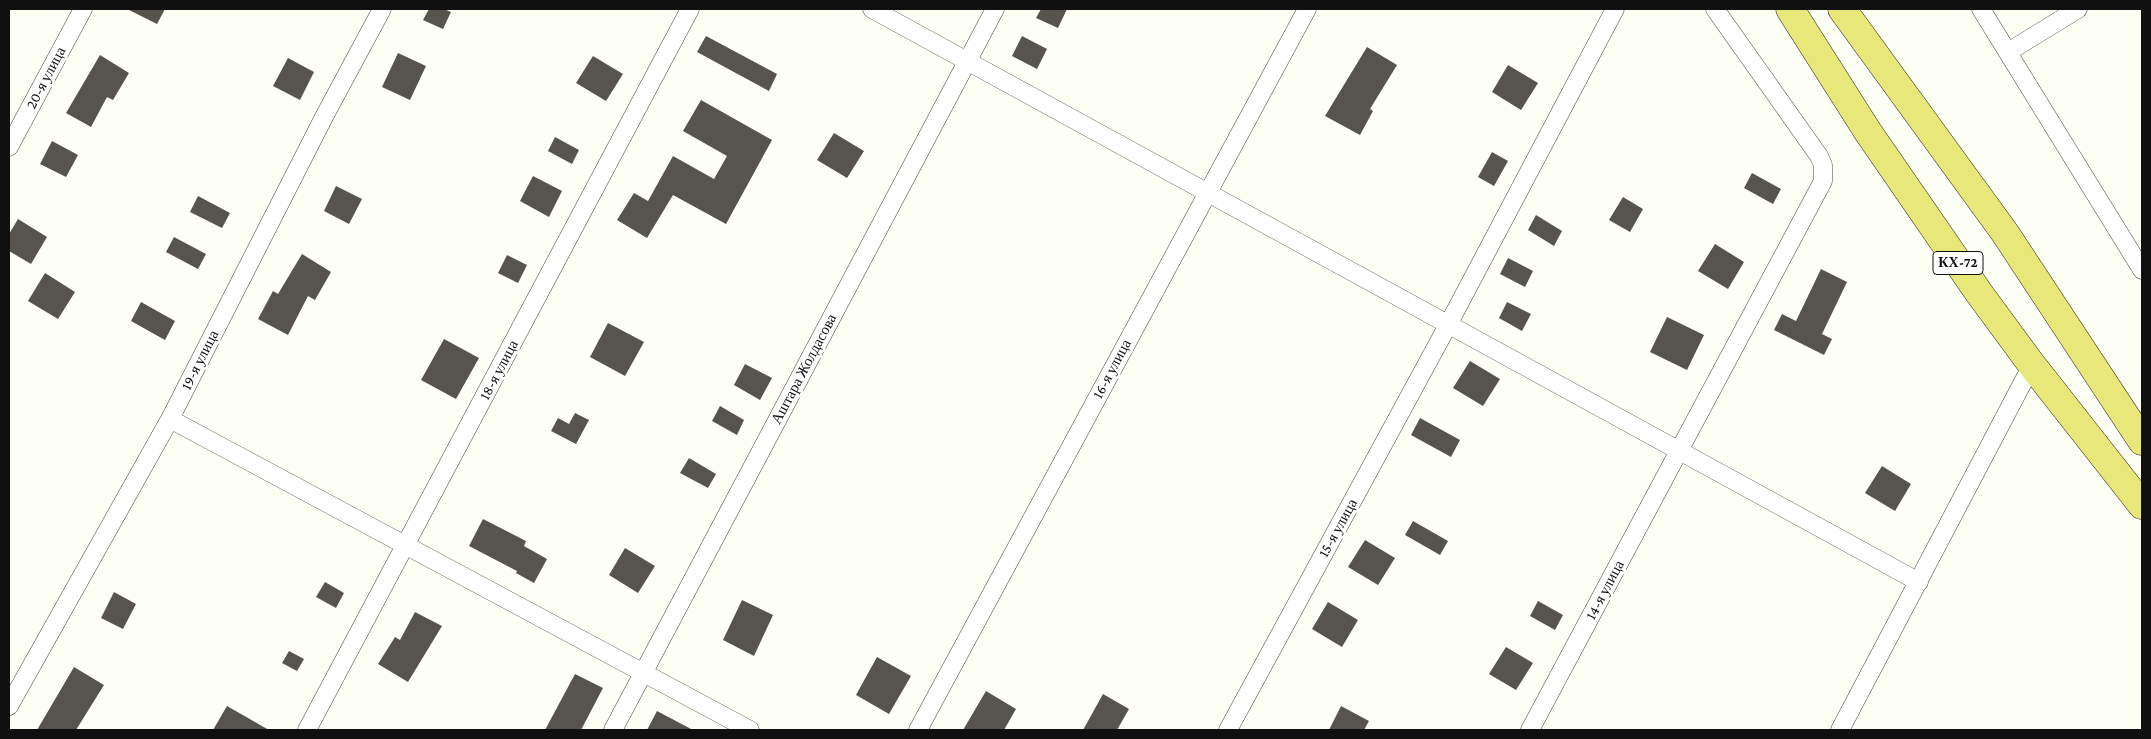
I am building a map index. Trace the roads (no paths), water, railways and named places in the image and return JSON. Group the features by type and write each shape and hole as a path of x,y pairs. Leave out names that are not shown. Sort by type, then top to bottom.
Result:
{"main road":[{"name":"КХ-72","path":"1790,9 1868,132 1979,293 2032,365 2142,505"},
{"path":"1842,9 2005,233 2142,441"}],"street":[{"name":"20-я улица","path":"9,147 83,9"},
{"name":"19-я улица","path":"9,706 170,419 325,115 382,9"},
{"name":"18-я улица","path":"307,730 690,9"},
{"path":"872,9 1919,582"},
{"name":"Аштара Жолдасова","path":"613,730 995,9"},
{"name":"16-я улица","path":"918,730 1307,9"},
{"name":"15-я улица","path":"1228,730 1448,325 1615,9"},
{"name":"14-я улица","path":"1530,730 1817,194 1824,176 1819,156 1715,9"},
{"path":"1981,9 2142,270"},
{"path":"2008,52 2078,9"},
{"path":"1840,730 2032,365"},
{"path":"170,419 750,730"}]}
